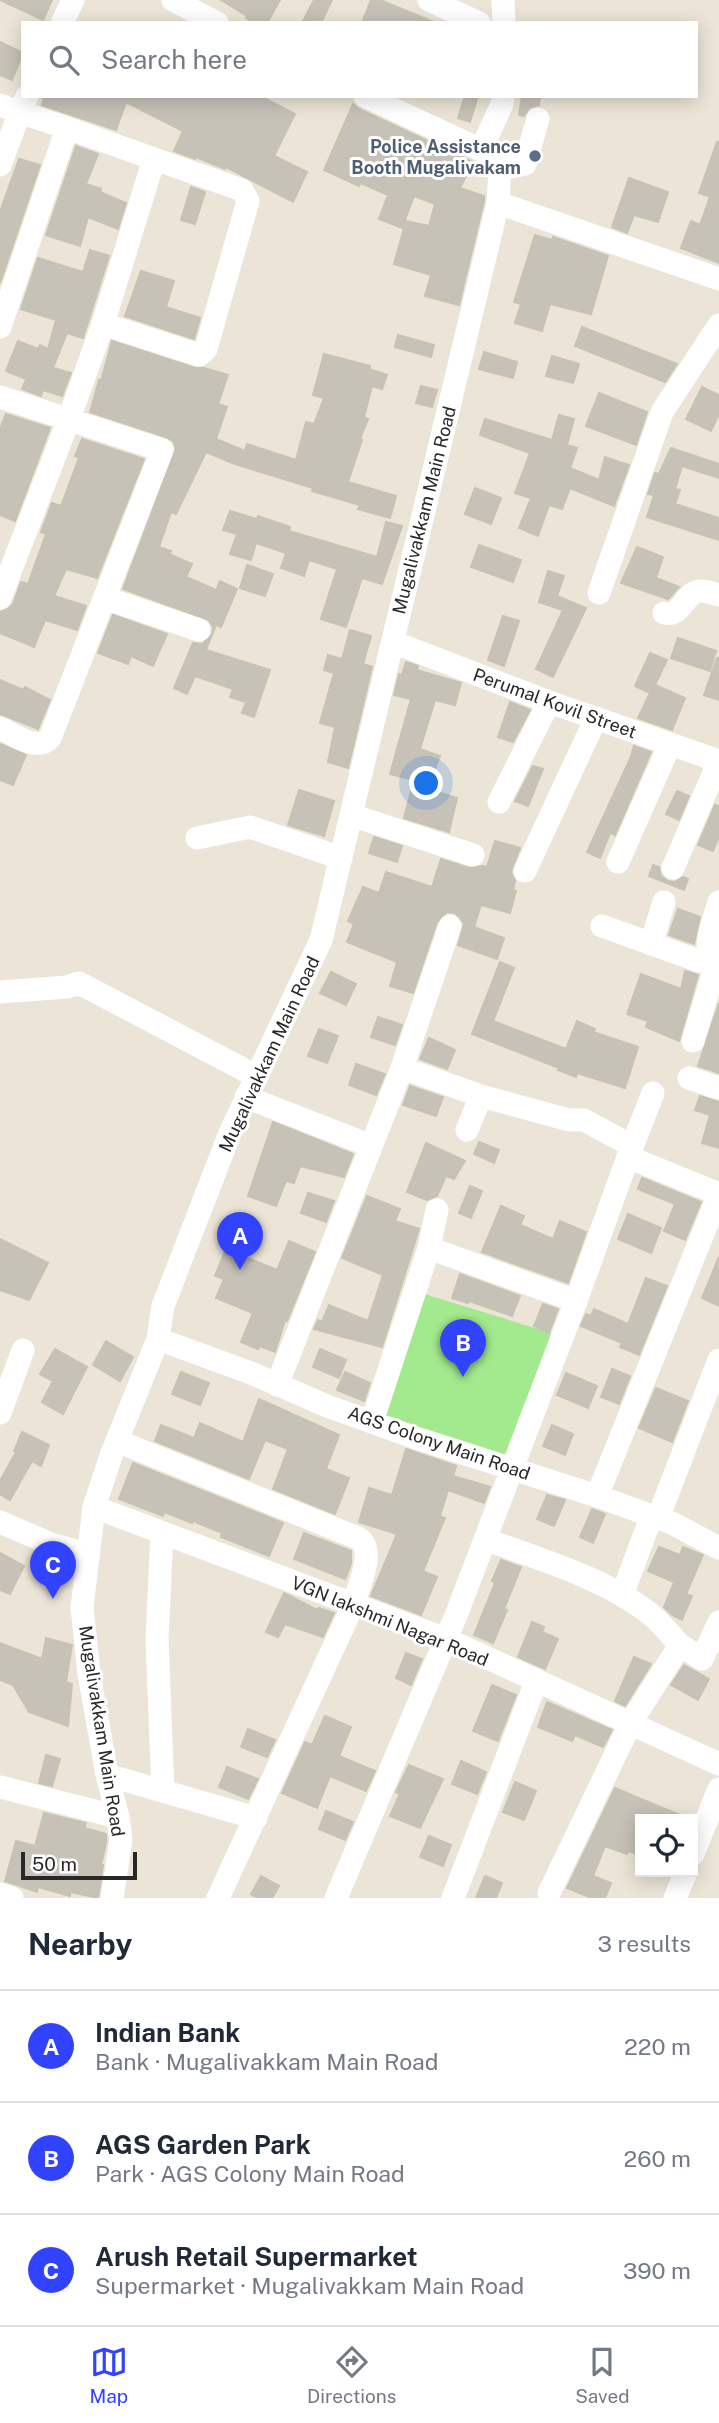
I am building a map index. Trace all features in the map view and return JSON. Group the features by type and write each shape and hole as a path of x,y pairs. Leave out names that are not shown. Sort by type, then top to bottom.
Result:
{"street":[{"path":"63,21 73,0"},
{"path":"173,0 213,21"},
{"path":"429,0 475,21"},
{"path":"503,0 504,21"},
{"path":"369,98 496,157 500,169 526,164 538,119"},
{"path":"481,150 503,98"},
{"path":"0,165 16,104 67,128 242,190 246,194 248,201 206,349 200,355 103,324"},
{"path":"0,327 67,128"},
{"path":"0,597 103,324 154,159"},
{"name":"Mugalivakkam Main Road","path":"112,1898 121,1840 89,1674 82,1607 94,1507 158,1339 163,1306 246,1097 321,940 498,203 500,169"},
{"path":"498,203 719,279"},
{"path":"598,593 662,412 719,325"},
{"path":"0,397 162,450 47,741 36,744 0,728"},
{"path":"664,612 675,613 701,590 719,595"},
{"path":"105,598 199,630"},
{"name":"Perumal Kovil Street","path":"393,642 549,702 719,761"},
{"path":"499,802 549,702"},
{"path":"525,871 596,718"},
{"path":"618,862 670,744"},
{"path":"673,868 719,761"},
{"path":"351,815 473,855"},
{"path":"197,838 250,827 341,858"},
{"path":"651,944 664,902"},
{"path":"693,1041 715,963 707,949 719,902"},
{"path":"277,1385 402,1068 450,926"},
{"path":"602,926 699,961 715,963"},
{"path":"0,992 79,984 256,1076"},
{"path":"402,1068 481,1097 569,1120 584,1120 630,1151 719,1194 597,1496"},
{"path":"689,1078 719,1088"},
{"path":"336,1898 446,1639 653,1093"},
{"path":"246,1097 371,1146"},
{"path":"467,1130 481,1097"},
{"path":"372,1422 429,1248 437,1210"},
{"path":"429,1248 576,1301"},
{"name":"AGS Colony Main Road","path":"158,1339 372,1422 655,1517 719,1548"},
{"path":"0,1413 23,1350"},
{"path":"622,1595 719,1360"},
{"path":"117,1441 363,1541 367,1549 353,1605 218,1898"},
{"name":"VGN lakshmi Nagar Road","path":"94,1507 446,1639 719,1763"},
{"path":"0,1522 51,1544 88,1554"},
{"path":"162,1533 157,1639 163,1791"},
{"path":"485,1539 622,1595 649,1612 680,1645 710,1665 719,1622"},
{"path":"549,1894 631,1722 680,1645"},
{"path":"453,1898 536,1682"},
{"path":"107,1774 256,1818"},
{"path":"0,1787 118,1817"},
{"path":"698,1841 719,1788"},
{"path":"675,1898 684,1877"},
{"path":"0,1894 12,1898"}],"green space":[{"path":"418,1292 551,1333 511,1468 373,1422"}],"building":[{"path":"0,0 52,0 43,20"},
{"path":"221,0 280,0 268,21 251,21"},
{"path":"314,0 332,0 322,21 303,21"},
{"path":"371,0 380,0 431,21 363,21"},
{"path":"0,42 21,52 21,58 12,80 0,75"},
{"path":"44,98 264,98 295,114 274,156 307,172 293,202 226,167 225,169 174,151 183,131 126,102 116,130 42,105"},
{"path":"464,98 477,98 470,122 458,118"},
{"path":"522,98 540,98 539,105 529,108 524,116 519,115"},
{"path":"353,104 473,162 460,188 484,196 484,201 459,305 425,296 431,275 394,264 406,221 429,226 435,204 414,196 402,228 379,219 388,195 361,183 359,186 324,170"},
{"path":"717,142 719,263 681,248 691,221 700,225 710,197 699,193"},
{"path":"76,146 98,154 86,184 126,203 118,229 88,217 80,246 46,235"},
{"path":"19,159 40,165 0,283 0,212"},
{"path":"629,178 668,192 658,222 634,215 627,233 612,227"},
{"path":"191,187 205,192 195,224 181,220"},
{"path":"535,235 552,240 553,237 608,256 591,314 550,304 542,331 515,323 521,304 514,302"},
{"path":"90,250 109,256 83,338 67,333 53,368 71,373 62,396 43,390 41,396 22,389 26,379 6,371 18,341 38,349 40,345 48,349 56,320 21,309 38,258 83,272"},
{"path":"141,271 174,281 166,307 200,318 194,339 125,316"},
{"path":"582,327 677,364 665,382 575,346"},
{"path":"398,335 434,345 431,357 395,347"},
{"path":"112,341 195,368 228,375 218,404 227,407 216,439 245,451 247,444 296,460 306,422 314,424 324,398 313,395 324,354 370,366 369,369 387,375 382,389 372,386 364,417 368,419 348,482 396,496 390,518 358,509 360,505 312,491 313,488 235,464 206,452 176,514 171,512 159,547 192,564 186,577 216,590 220,581 237,589 221,627 216,625 212,635 213,627 209,620 123,589 176,448 173,441 166,437 90,412 99,380 101,381"},
{"path":"484,352 517,362 513,378 479,369"},
{"path":"552,356 579,364 573,383 546,376"},
{"path":"421,386 437,390 432,407 416,403"},
{"path":"702,387 719,395 719,414 711,431 686,419"},
{"path":"599,393 647,412 636,445 586,426"},
{"path":"6,414 50,428 15,521 0,515 0,429"},
{"path":"559,415 574,419 567,445 577,448 570,468 599,480 605,457 629,465 614,506 570,488 562,509 549,505 538,536 519,528 531,498 515,493 530,453 480,435 485,419 552,440"},
{"path":"82,439 144,459 97,578 66,569 54,596 86,606 77,630 45,620 34,647 0,633 0,612 13,604 21,582 28,584 46,534 41,532 52,503 61,506 79,458 75,456"},
{"path":"671,448 719,464 719,478 682,466 675,489 680,490 675,504 719,518 719,540 647,517 654,495 648,494 655,473 659,474"},
{"path":"475,488 501,498 491,524 465,514"},
{"path":"230,511 257,519 258,516 290,527 289,531 377,557 386,522 402,526 382,584 362,578 346,627 321,619 337,569 309,560 304,576 281,568 286,553 256,543 251,560 230,554 237,534 223,530"},
{"path":"479,545 521,560 513,582 471,567"},
{"path":"637,547 663,557 656,578 679,587 668,599 621,583"},
{"path":"247,565 273,574 265,596 240,588"},
{"path":"548,571 564,576 557,596 586,608 553,677 536,669 563,610 539,602"},
{"path":"113,615 167,634 153,666 131,656 128,664 98,653"},
{"path":"503,616 519,621 504,666 488,660"},
{"path":"350,630 371,636 363,664 372,667 348,768 328,762 335,727 320,723 334,673 324,670 328,655 342,659"},
{"path":"212,635 206,650 270,670 254,717 242,713 246,702 230,697 233,689 195,676 187,694 174,688 193,643 202,644"},
{"path":"678,638 716,651 710,671 671,658"},
{"path":"650,653 667,660 655,685 685,698 672,730 638,718 650,693 635,686"},
{"path":"719,658 719,700 704,695"},
{"path":"406,662 418,666 417,670 461,683 455,705 435,700 420,749 440,756 427,789 457,798 449,832 404,818 414,780 390,774 411,699 394,695 399,674 402,675"},
{"path":"0,680 23,690 25,687 50,700 38,729 0,714"},
{"path":"510,702 530,710 513,742 498,737"},
{"path":"0,744 26,755 13,785 0,780"},
{"path":"634,746 651,752 615,835 610,833 600,858 587,852"},
{"path":"533,766 543,769 528,806 515,801"},
{"path":"299,790 334,801 324,836 288,825"},
{"path":"677,791 689,796 679,820 666,814"},
{"path":"715,805 719,806 719,836 713,851 698,845"},
{"path":"374,837 402,846 397,862 369,853"},
{"path":"495,841 520,848 511,872 515,881 513,890 516,891 510,913 481,905 474,927 504,938 497,959 458,945 464,923 455,913 447,912 437,922 413,993 390,986 397,962 347,942 354,924 348,921 363,887 379,893 386,872 432,887 441,859 469,868 487,867"},
{"path":"653,865 659,867 661,876 668,881 675,882 683,877 688,879 684,890 649,876"},
{"path":"678,909 700,917 694,944 669,935"},
{"path":"500,962 514,968 493,1021 566,1049 577,1021 595,1029 593,1032 638,1047 625,1088 577,1073 576,1077 472,1034"},
{"path":"685,971 698,975 679,1041 646,1027 648,1021 627,1014 641,974 681,989"},
{"path":"331,972 356,984 346,1005 320,993"},
{"path":"719,1003 719,1073 698,1066"},
{"path":"378,1017 402,1025 395,1045 371,1037"},
{"path":"319,1029 338,1036 327,1063 308,1056"},
{"path":"429,1038 455,1050 447,1069 420,1059"},
{"path":"356,1064 385,1074 376,1095 349,1085"},
{"path":"410,1086 443,1097 436,1116 403,1105"},
{"path":"700,1096 719,1102 719,1148 702,1143 710,1115 695,1110"},
{"path":"273,1122 353,1154 344,1177 300,1166 294,1183 286,1181 276,1206 248,1196"},
{"path":"479,1142 499,1150 494,1163 474,1154"},
{"path":"426,1143 465,1161 454,1179 446,1176 437,1196 427,1200 407,1192"},
{"path":"642,1178 701,1202 685,1240 664,1231 675,1204 638,1189"},
{"path":"470,1186 482,1191 471,1218 459,1213"},
{"path":"308,1193 334,1201 326,1222 301,1213"},
{"path":"367,1196 400,1209 395,1221 419,1229 382,1347 314,1329 318,1320 322,1322 329,1305 368,1321 383,1275 342,1258"},
{"path":"501,1206 524,1216 520,1225 553,1239 560,1221 586,1232 568,1283 482,1252"},
{"path":"628,1214 661,1228 651,1253 618,1239"},
{"path":"0,1239 48,1263 29,1300 0,1290"},
{"path":"289,1241 315,1252 287,1321 285,1320 275,1352 260,1346 258,1349 241,1342 253,1313 216,1298 224,1279 215,1276 226,1249 277,1270"},
{"path":"719,1257 719,1306 702,1298"},
{"path":"460,1274 520,1296 512,1316 452,1298"},
{"path":"646,1278 667,1286 639,1355 620,1347 622,1343 581,1326 586,1314 591,1316 594,1309 628,1324"},
{"path":"543,1304 558,1309 549,1333 534,1326"},
{"path":"106,1341 133,1357 120,1381 93,1365"},
{"path":"55,1349 87,1367 63,1414 42,1402 53,1381 40,1374"},
{"path":"320,1349 346,1360 339,1378 313,1367"},
{"path":"612,1369 630,1376 619,1404 601,1397"},
{"path":"181,1372 209,1383 200,1405 172,1394"},
{"path":"345,1372 370,1383 364,1401 337,1390"},
{"path":"566,1373 597,1386 588,1408 557,1395"},
{"path":"656,1388 688,1401 672,1442 639,1428"},
{"path":"259,1399 339,1435 326,1469 349,1478 335,1514 273,1489 288,1449 265,1440 249,1479 155,1441 161,1425 194,1438 200,1423 243,1442"},
{"path":"552,1425 573,1434 565,1455 543,1446"},
{"path":"22,1432 49,1445 41,1466 32,1461 10,1500 0,1494 0,1481 16,1452 14,1451"},
{"path":"406,1449 456,1466 453,1476 490,1487 484,1503 448,1490 440,1516 445,1518 423,1571 437,1577 421,1615 371,1596 397,1534 359,1522 369,1488 392,1495"},
{"path":"133,1463 283,1523 269,1556 221,1537 222,1533 193,1521 192,1523 164,1512 163,1516 119,1499"},
{"path":"547,1495 565,1500 554,1526 537,1519"},
{"path":"592,1509 605,1514 593,1543 580,1537"},
{"path":"304,1533 351,1551 351,1564 345,1579 294,1559"},
{"path":"659,1547 680,1555 683,1547 703,1555 686,1594 692,1596 682,1620 664,1607 674,1582 648,1571"},
{"path":"0,1553 24,1566 10,1594 0,1590"},
{"path":"501,1560 521,1567 493,1643 474,1635 495,1583 492,1581"},
{"path":"284,1593 317,1610 319,1608 334,1613 323,1637 285,1624 278,1637 266,1632"},
{"path":"532,1622 544,1627 542,1632 558,1639 545,1669 518,1657"},
{"path":"46,1638 72,1645 66,1682 72,1684 68,1726 29,1712 13,1685 0,1680 0,1643 42,1659"},
{"path":"406,1653 422,1659 411,1685 396,1678"},
{"path":"634,1657 651,1664 625,1706 615,1701"},
{"path":"684,1665 709,1679 698,1700 671,1685"},
{"path":"492,1685 516,1695 498,1741 473,1731"},
{"path":"547,1702 612,1730 603,1747 575,1735 572,1741 538,1727"},
{"path":"325,1716 351,1727 339,1756 375,1771 366,1791 330,1776 317,1808 282,1793 305,1742 312,1745"},
{"path":"248,1729 275,1740 267,1757 241,1747"},
{"path":"46,1755 60,1759 52,1786 39,1783"},
{"path":"461,1761 486,1772 477,1794 452,1784"},
{"path":"409,1765 443,1779 420,1828 390,1816 400,1794 396,1792"},
{"path":"227,1767 258,1779 248,1799 219,1787"},
{"path":"515,1782 536,1791 524,1820 503,1812"},
{"path":"615,1788 677,1814 635,1814 635,1854 629,1851 627,1854 605,1846 593,1876 611,1883 605,1898 592,1898 567,1888"},
{"path":"326,1811 353,1822 345,1840 319,1829"},
{"path":"44,1813 86,1823 84,1828 106,1834 98,1898 71,1892 70,1896 38,1887 37,1892 5,1881 16,1841 35,1846"},
{"path":"429,1836 451,1845 443,1866 420,1857"},
{"path":"261,1876 279,1886 272,1898 258,1898 251,1894"},
{"path":"485,1876 502,1883 496,1898 476,1898"}],"place":[{"name":"Police Assistance Booth Mugalivakam","path":"535,156"},
{"name":"Indian Bank","path":"240,1270"},
{"name":"AGS Garden Park","path":"463,1377"},
{"name":"Arush Retail Supermarket","path":"53,1599"}]}
